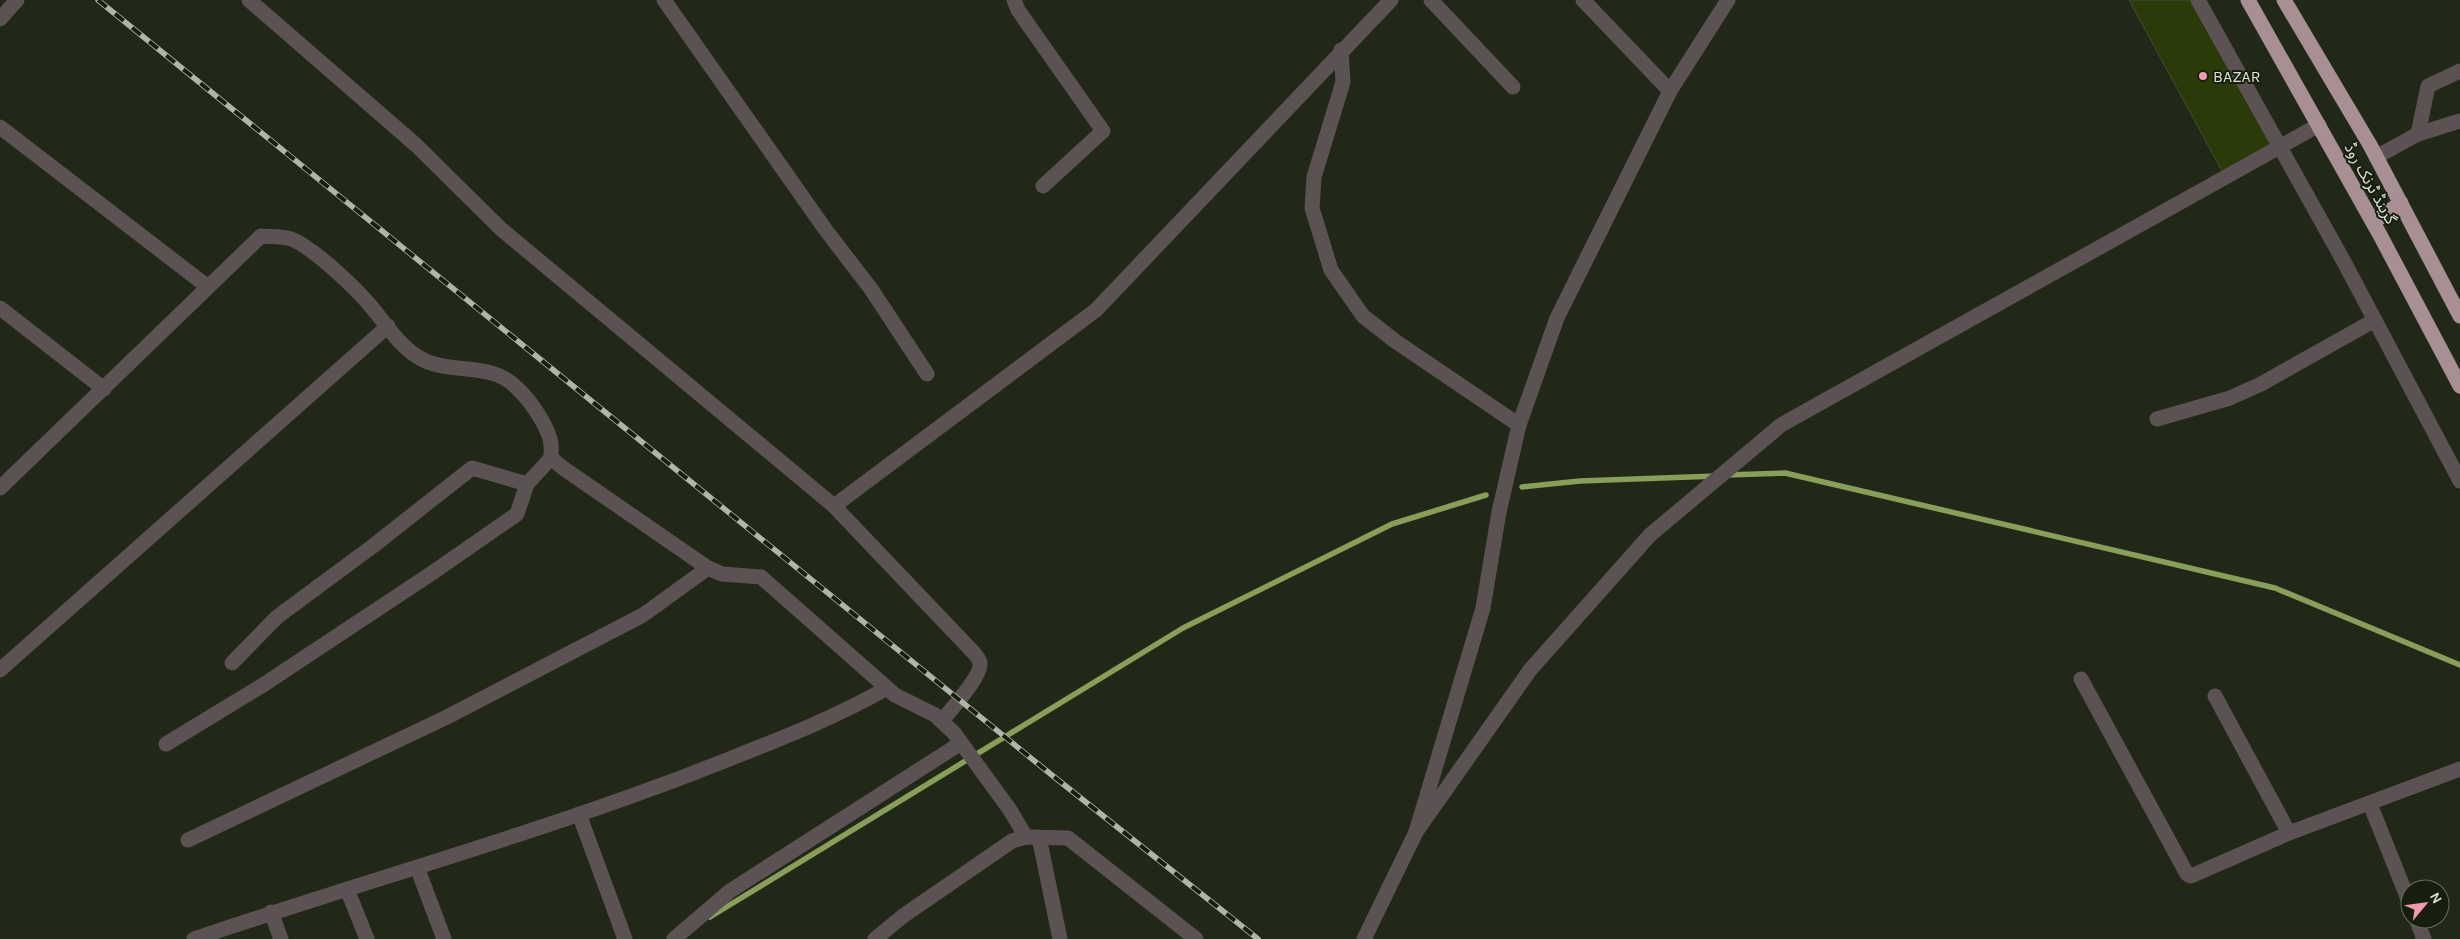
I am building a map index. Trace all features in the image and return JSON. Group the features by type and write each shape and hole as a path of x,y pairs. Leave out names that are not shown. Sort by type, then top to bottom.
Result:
{"highway":[{"name":"گرینڈ ٹرنک روڈ","path":"2248,0 2373,222 2460,386"},
{"name":"گرینڈ ٹرنک روڈ","path":"2284,0 2376,157 2460,316"},
{"path":"2373,222 2401,203"}],"street":[{"path":"0,19 17,0"},
{"path":"250,0 416,145 501,229 834,506 974,653 980,662 971,684 942,721"},
{"path":"664,0 825,230 871,289 927,374"},
{"path":"1014,0 1018,10 1103,131 1043,186"},
{"path":"834,506 1096,310 1341,50 1391,0"},
{"path":"1432,0 1513,87"},
{"path":"1584,0 1670,90"},
{"path":"1416,832 1483,608 1498,512 1520,425 1557,318 1670,90 1728,0"},
{"path":"2198,0 2375,320 2460,481"},
{"path":"1341,50 1343,82 1314,178 1312,208 1331,270 1363,316 1395,341 1520,425"},
{"path":"2418,134 2428,86 2460,71"},
{"path":"2376,157 2418,134 2460,121"},
{"path":"1364,939 1416,832 1530,670 1650,535 1781,425 2319,125"},
{"path":"0,127 208,287"},
{"path":"0,488 261,236 289,239 314,253 369,304 402,344 426,361 450,367 494,373 509,381 524,396 543,425 550,440 551,458 527,484 517,514 263,685 166,744"},
{"path":"2,313 104,389"},
{"path":"2158,418 2230,398 2261,384 2375,320"},
{"path":"0,670 388,326"},
{"path":"551,458 708,568 722,574 762,576 887,688 942,721 1033,837 1060,939"},
{"path":"232,663 277,617 373,546 472,468 527,484"},
{"path":"188,840 447,717 643,615 708,568"},
{"path":"2081,679 2187,874 2191,876 2289,833 2460,769"},
{"path":"194,939 271,912 417,867 651,789 756,748 864,702 887,688"},
{"path":"2215,696 2289,833"},
{"path":"674,939 730,891 961,743"},
{"path":"2370,804 2400,879"},
{"path":"579,814 625,939"},
{"path":"875,939 903,916 1012,841 1033,837 1068,838 1196,939"},
{"path":"417,867 444,939"},
{"path":"347,889 367,939"},
{"path":"271,912 281,939"}],"building":[{"name":"BAZAR","path":"2129,0 2193,0 2279,151 2228,182"}],"waterway":[{"path":"1726,475 1785,473 2275,588 2460,665"},
{"path":"1522,487 1580,481 1717,476"},
{"path":"710,917 1183,628 1392,524 1486,495"}],"railway":[{"path":"98,0 1053,776 1258,939"}],"place":[{"name":"BAZAR","path":"2203,76"}]}
